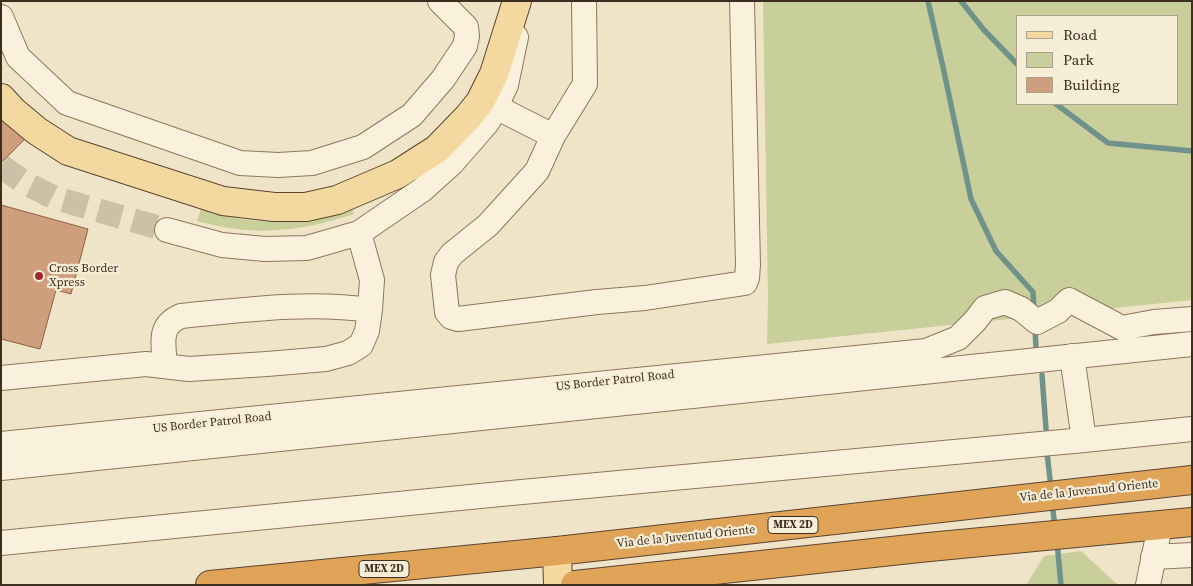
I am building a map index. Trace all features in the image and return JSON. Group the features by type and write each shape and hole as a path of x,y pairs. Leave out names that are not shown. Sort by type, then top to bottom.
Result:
{"highway":[{"name":"Via de la Juventud Oriente","path":"210,585 557,551 1192,480"},
{"path":"575,585 714,577 1032,537 1192,522"}],"main road":[{"path":"1,98 37,131 68,151 223,201 274,207 306,207 337,200 398,174 436,149 480,102 494,74 518,1"},
{"path":"557,551 558,585"}],"street":[{"path":"167,230 222,245 265,249 306,248 359,233 422,190 452,162 494,111 506,86 513,56 519,22 518,1"},
{"path":"584,1 585,84 551,141 537,171 488,225 452,254 446,262 442,275 447,312 451,317 458,319 645,298 745,283 748,265 742,1"},
{"path":"1,16 18,57 67,103 240,162 278,165 312,162 363,147 412,116 442,79 465,46 466,27 443,4"},
{"path":"494,111 551,141"},
{"path":"1,378 146,364 189,369 258,365 326,359 348,353 361,344 367,331 370,310 372,280 359,233"},
{"name":"US Border Patrol Road","path":"1,444 926,351 958,338 985,308 1005,302 1022,309 1037,322 1058,312 1069,300 1122,328 1154,322 1192,319"},
{"path":"165,366 163,336 166,327 172,320 181,316 278,306 340,306 370,310"},
{"path":"1,468 1192,344"},
{"path":"1072,356 1084,440"},
{"path":"1,543 1084,440 1192,428"},
{"path":"1148,585 1160,526"},
{"path":"1153,557 1192,555"}],"green space":[{"path":"763,1 1192,1 1192,300 767,344 768,299"},
{"path":"201,209 240,219 258,221 313,218 352,209 354,214 314,225 257,231 197,221"},
{"path":"1081,551 1118,585 1026,585 1044,556"}],"building":[{"path":"1,116 25,139 1,163"},
{"name":"Cross Border Xpress","path":"1,205 88,229 71,294 56,290 40,349 1,339"}],"waterway":[{"path":"928,1 971,199 996,251 1033,292 1034,311"},
{"path":"961,1 984,30 1016,63"},
{"path":"1057,105 1108,143 1192,151"},
{"path":"1035,328 1036,348"},
{"path":"1042,375 1046,429"},
{"path":"1047,453 1051,488"},
{"path":"1052,502 1055,528"},
{"path":"1057,542 1061,585"}],"tunnel":[{"path":"1,166 25,183 55,198 167,230"}],"place":[{"name":"Cross Border Xpress","path":"39,276"}]}
